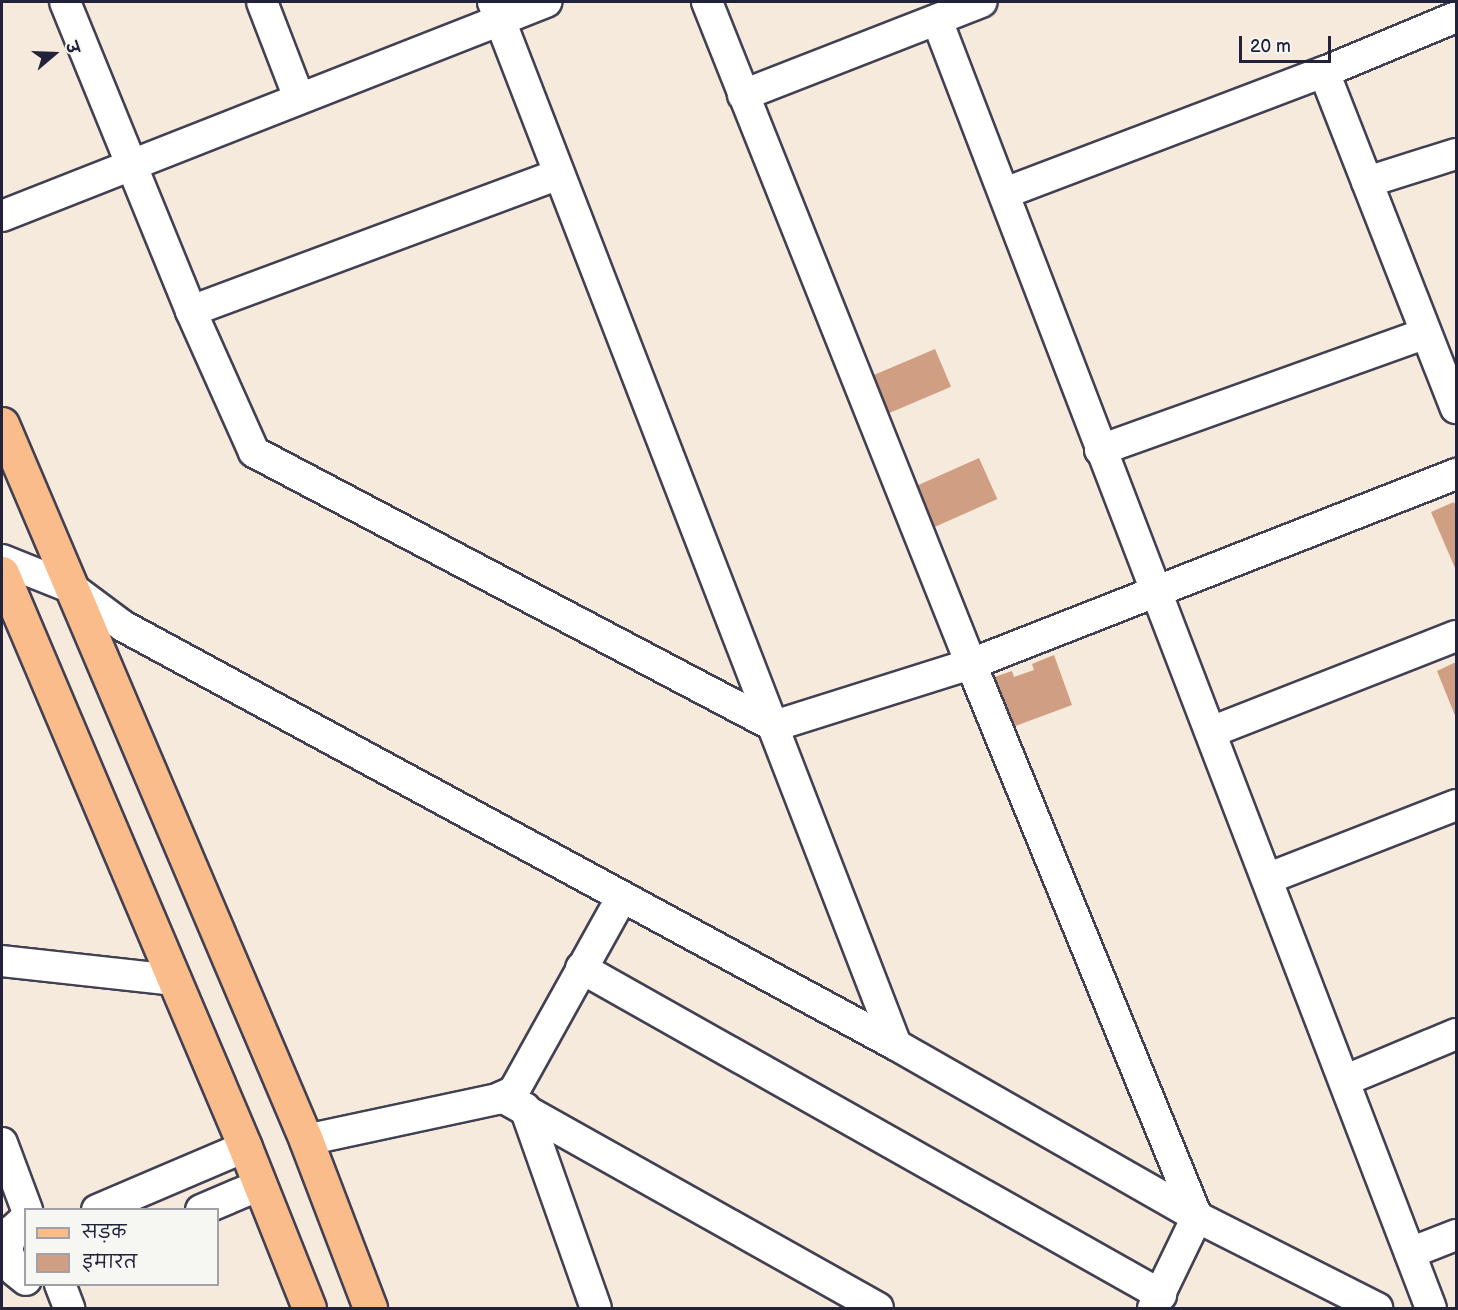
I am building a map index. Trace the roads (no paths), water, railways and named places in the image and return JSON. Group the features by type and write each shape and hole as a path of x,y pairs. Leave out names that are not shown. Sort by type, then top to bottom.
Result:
{"main road":[{"path":"2,424 306,1140 370,1308"},
{"path":"2,573 245,1147 309,1308"}],"street":[{"path":"65,2 191,311 254,452 774,726 971,664 1154,590 1456,474"},
{"path":"262,2 299,98"},
{"path":"2,216 299,98 496,10 546,2"},
{"path":"581,968 1157,1302 1197,1217 971,664 707,2"},
{"path":"743,95 981,2"},
{"path":"496,10 557,175 774,726 896,1045"},
{"path":"1005,193 1324,72 1456,17"},
{"path":"937,20 1005,193 1154,590 1269,878 1431,1308"},
{"path":"1324,72 1456,408"},
{"path":"1367,182 1456,154"},
{"path":"191,311 557,175"},
{"path":"1100,450 1426,333"},
{"path":"2,560 72,588 123,626 621,899 896,1045 1197,1217 1377,1308"},
{"path":"1211,732 1456,636"},
{"path":"1269,878 1456,805"},
{"path":"596,1308 513,1102 514,1092 621,899"},
{"path":"2,961 174,980"},
{"path":"1346,1080 1456,1034"},
{"path":"306,1140 513,1102 878,1308"},
{"path":"2,1143 27,1208"},
{"path":"99,1208 245,1147"},
{"path":"203,1208 260,1185"},
{"path":"12,1268 8,1239 24,1220"},
{"path":"1410,1253 1456,1235"},
{"path":"61,1286 69,1308"}]}
